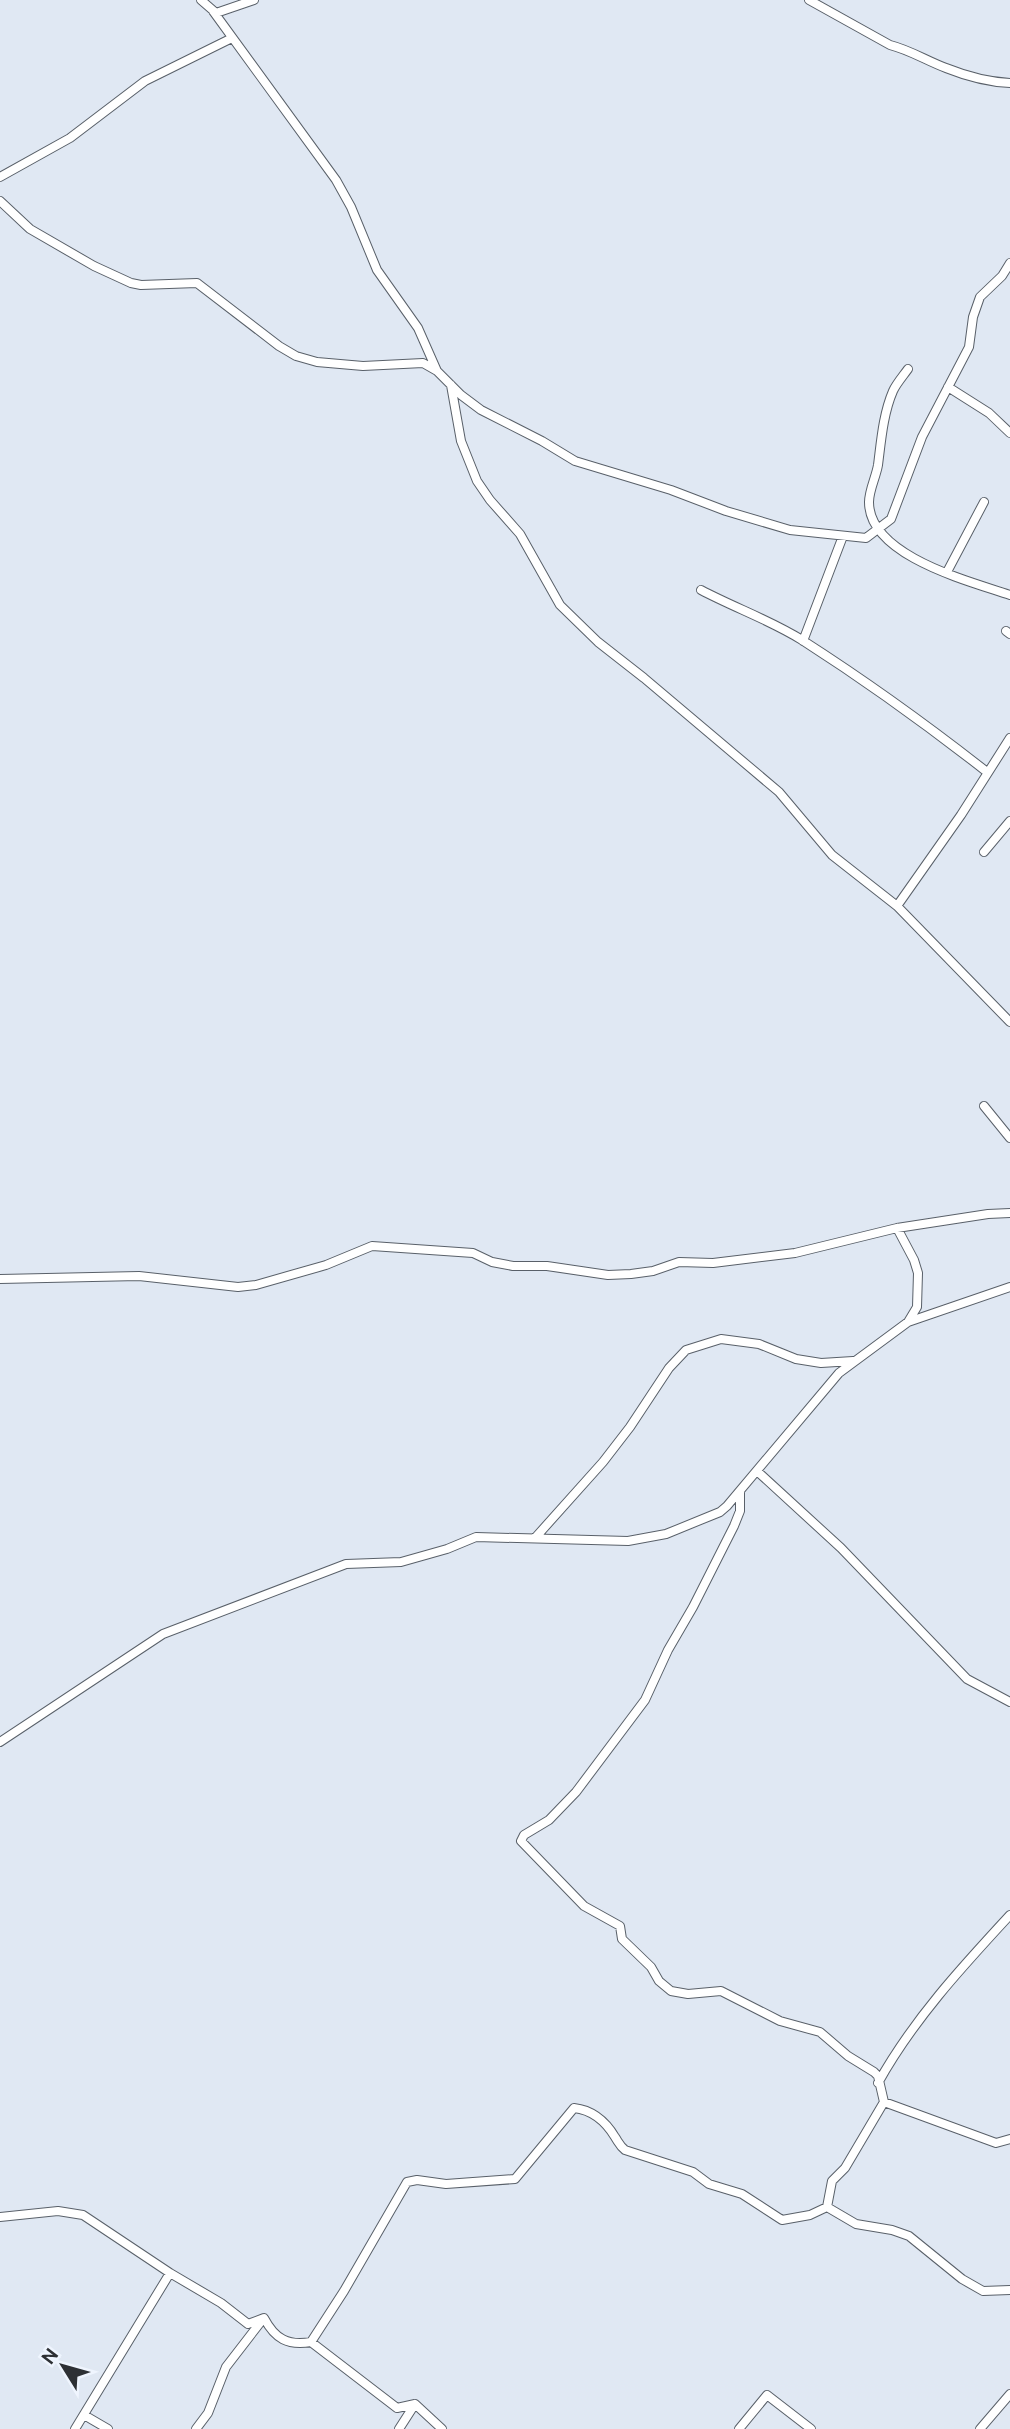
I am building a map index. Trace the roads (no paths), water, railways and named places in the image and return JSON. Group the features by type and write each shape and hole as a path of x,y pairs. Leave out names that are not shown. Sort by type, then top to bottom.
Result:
{"street":[{"path":"201,0 213,11 336,180 355,216 377,270 418,328 437,371"},
{"path":"213,11 221,13 254,0"},
{"path":"810,0 890,45 946,68 988,81 1010,83"},
{"path":"0,177 70,138 145,81 232,38"},
{"path":"0,201 30,229 94,266 131,283 197,283 296,356 317,362 363,366 419,362 437,371 481,410 575,461 790,530 866,538 891,519 922,437 969,347 973,317 980,297 1002,276 1010,263"},
{"path":"908,369 892,391 881,439 869,502 876,529 912,558 1010,595"},
{"path":"451,385 461,441 477,481 520,534 560,605 598,642 779,792 832,855 897,906 1010,1022"},
{"path":"948,387 989,413 1010,432"},
{"path":"1010,423 1010,432"},
{"path":"947,572 984,502"},
{"path":"803,641 844,536"},
{"path":"701,590 761,617 803,641 920,719 987,772"},
{"path":"897,906 961,815 1010,738"},
{"path":"984,852 1010,821"},
{"path":"984,1106 1010,1138"},
{"path":"0,1279 139,1276 238,1287 326,1265 372,1246 473,1253 492,1262 513,1266 547,1266 608,1275 631,1274 653,1271 679,1262 713,1263 795,1252 897,1228 1010,1213"},
{"path":"897,1228 918,1273 917,1307 908,1322"},
{"path":"0,1742 163,1634 324,1571 346,1564 401,1562 477,1537 628,1541 666,1534 720,1512 839,1373 853,1361 908,1322 1010,1287"},
{"path":"535,1538 603,1462 669,1368 686,1350 720,1339 760,1344 809,1362 853,1361"},
{"path":"757,1471 841,1548 967,1679 1010,1702"},
{"path":"740,1491 740,1511 734,1526 668,1650 645,1700 576,1793 549,1820 524,1835 521,1841 584,1906 620,1926 622,1939 651,1966 659,1981 671,1992 688,1994 721,1991 780,2021 820,2032 878,2076 884,2102 845,2168 832,2182 827,2207"},
{"path":"878,2084 897,2050 945,1986 1010,1916"},
{"path":"884,2102 996,2143 1010,2139"},
{"path":"311,2342 407,2182 417,2180 446,2184 512,2180 574,2108 597,2117 610,2128 625,2150 693,2172 709,2184 742,2194 782,2220 810,2215 827,2207"},
{"path":"827,2207 856,2224 909,2236 962,2279 983,2291 1010,2290"},
{"path":"0,2217 58,2211 76,2212 170,2273 210,2295 248,2324 264,2318"},
{"path":"75,2429 170,2273"},
{"path":"264,2318 271,2333 294,2344 311,2342 397,2408 415,2404"},
{"path":"196,2429 208,2413 226,2367 264,2318"},
{"path":"980,2429 1010,2394"},
{"path":"739,2429 767,2395 811,2429"},
{"path":"399,2429 415,2404"},
{"path":"415,2404 442,2429"},
{"path":"84,2415 108,2429"}]}
